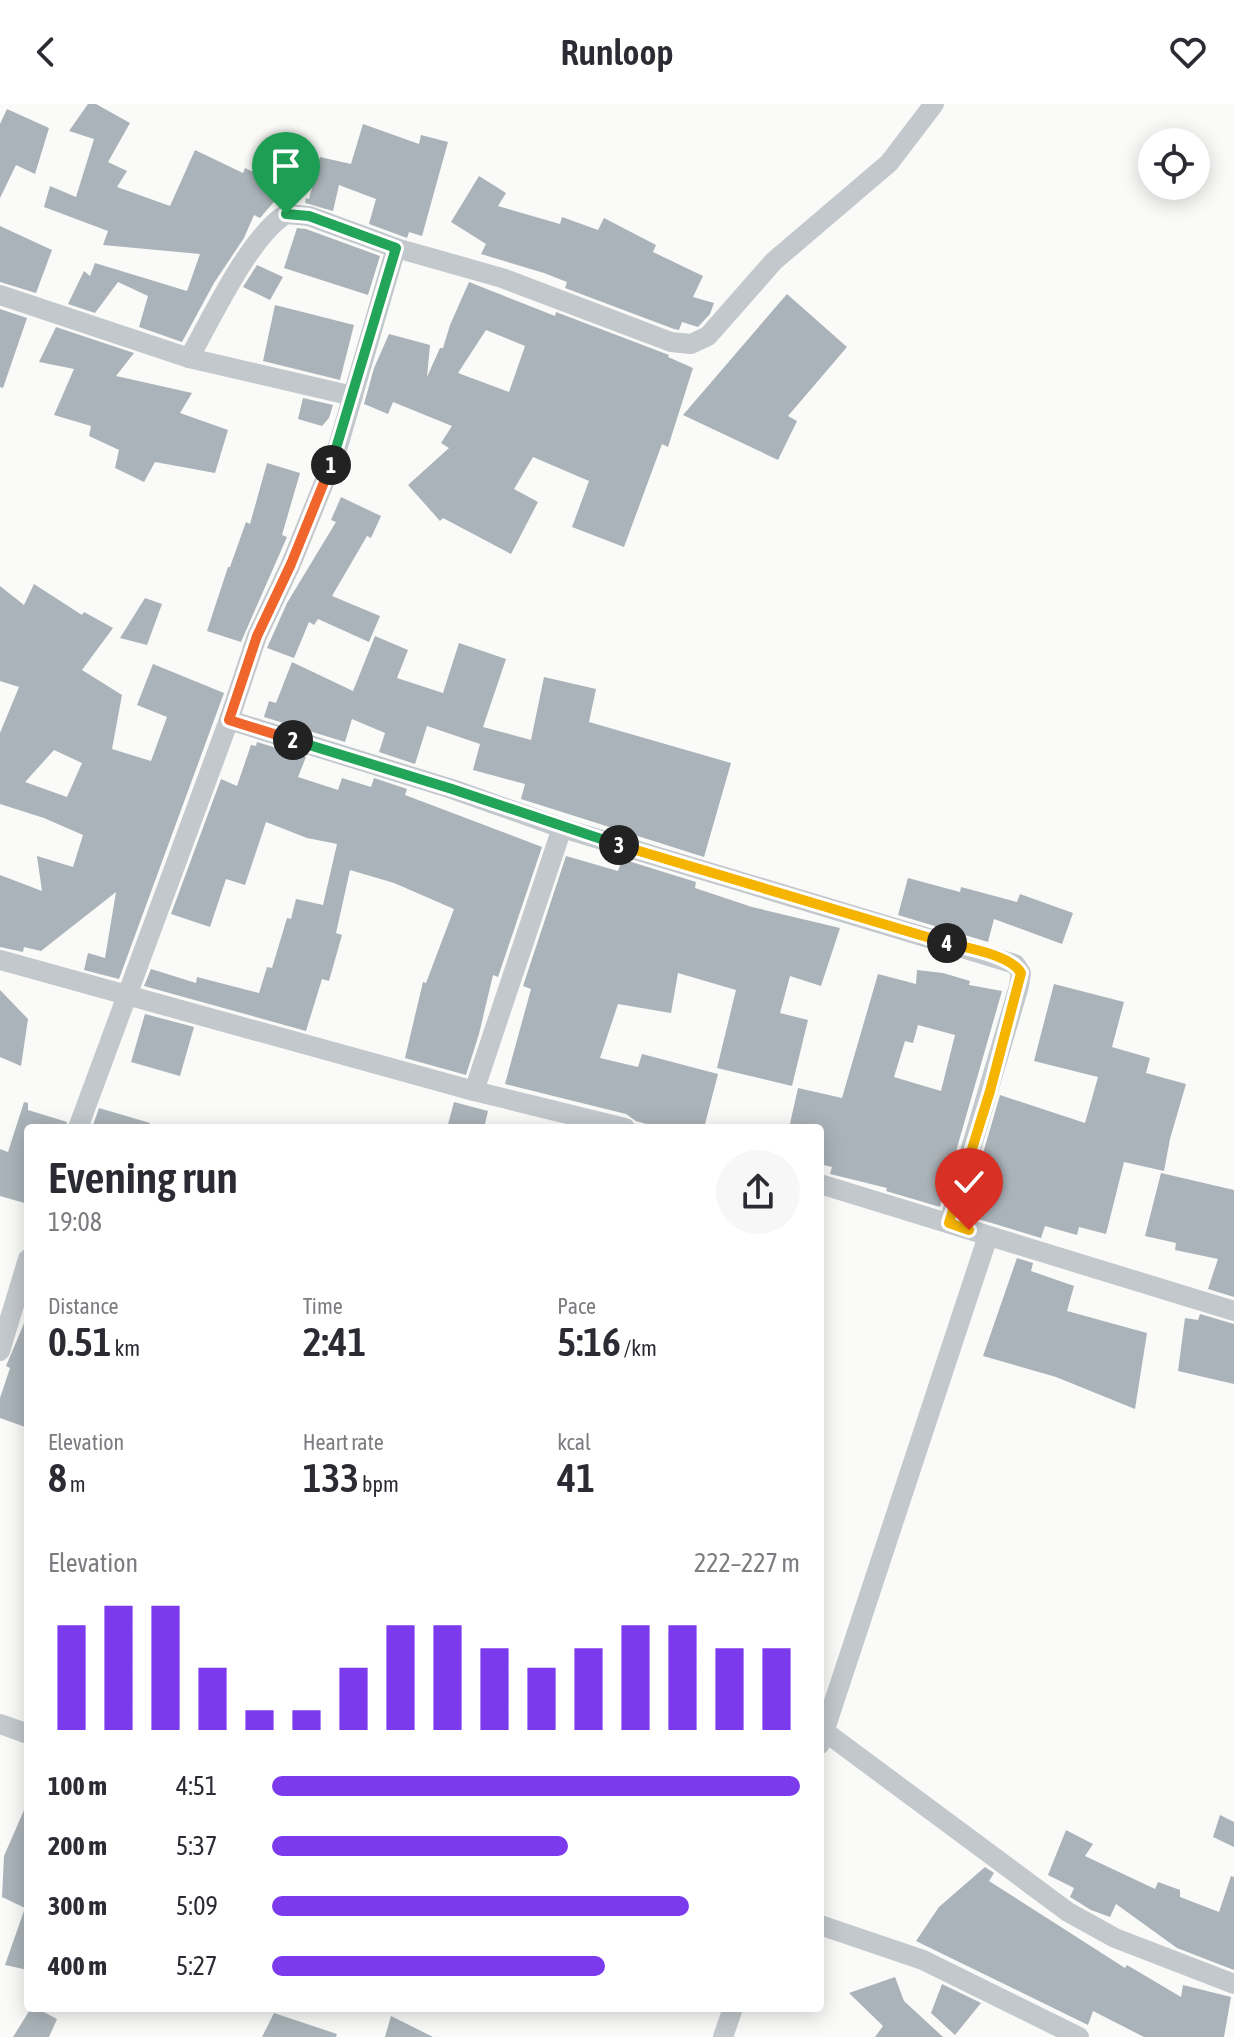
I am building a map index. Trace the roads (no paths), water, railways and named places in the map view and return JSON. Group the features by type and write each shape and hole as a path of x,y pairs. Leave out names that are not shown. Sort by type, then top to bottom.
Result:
{"street":[{"path":"189,358 247,258 268,228 286,214 309,216 396,248 502,278 671,342 691,344 708,336 774,261 889,163 934,104"},
{"path":"80,1124 257,636 291,564 336,453 396,248"},
{"path":"0,295 189,358 350,404"},
{"path":"229,720 452,789 562,828 1005,959 1020,969 1019,986 949,1223"},
{"path":"474,1091 562,828"},
{"path":"0,960 474,1091 609,1124"},
{"path":"824,1185 1234,1311"},
{"path":"824,1731 988,1236"},
{"path":"0,1351 24,1272"},
{"path":"0,1724 24,1733"},
{"path":"824,1738 1068,1912 1115,1938 1234,1984"},
{"path":"824,1926 923,1960 1079,2037"},
{"path":"723,2037 732,2012"}]}
